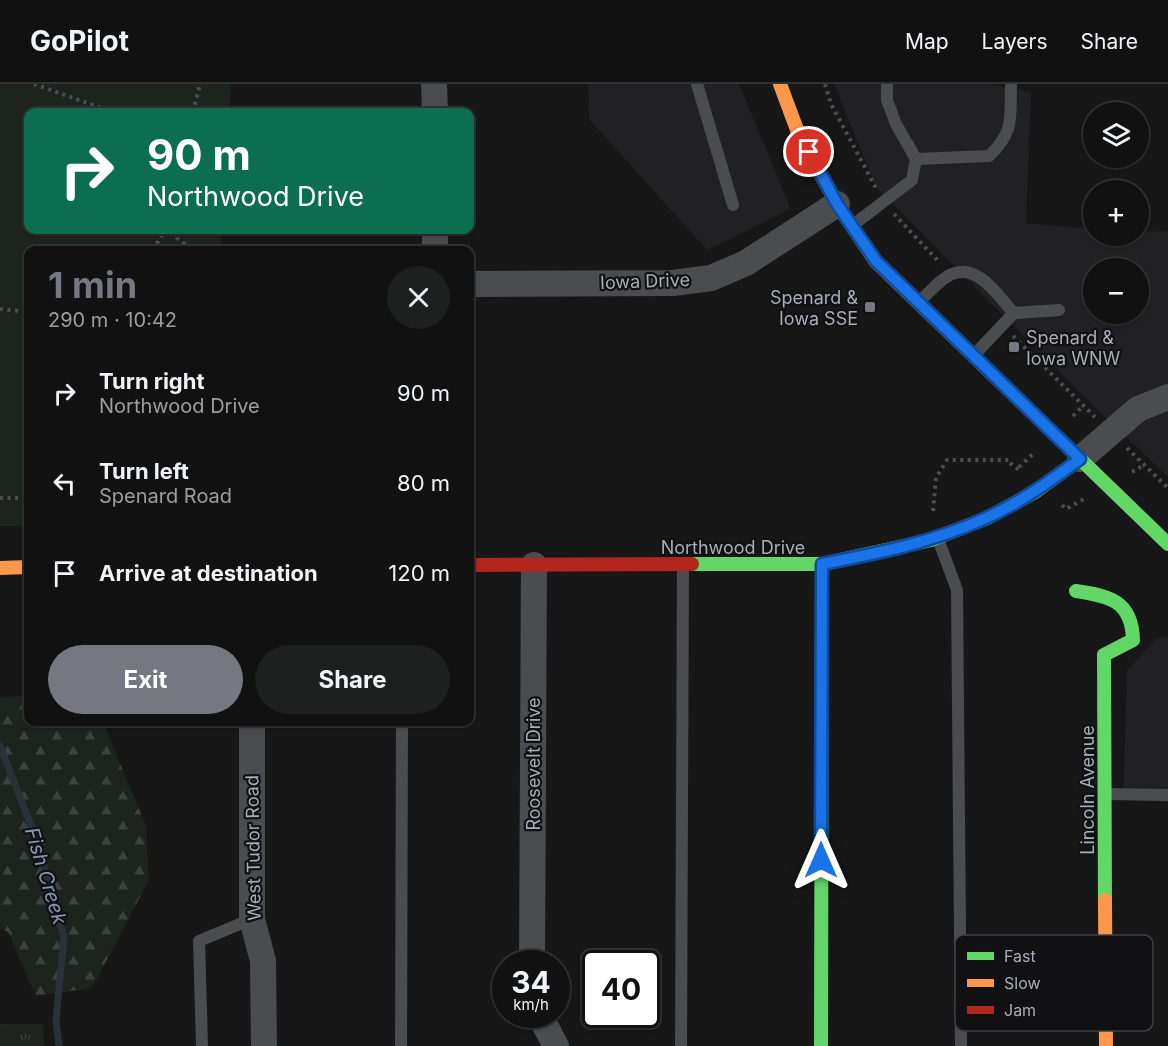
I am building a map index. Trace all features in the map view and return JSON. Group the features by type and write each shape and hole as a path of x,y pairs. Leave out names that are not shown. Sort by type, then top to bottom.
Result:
{"street":[{"path":"434,84 435,108"},
{"path":"780,84 800,135 837,204 876,261 1168,544"},
{"name":"Iowa Drive","path":"474,284 673,283 711,278 746,263 837,204"},
{"path":"1080,459 1138,409 1168,397"},
{"name":"Northwood Drive","path":"474,565 822,564 938,538 987,518 1035,492 1080,459"},
{"path":"821,1046 822,564"},
{"name":"Roosevelt Drive","path":"531,950 534,565"},
{"path":"0,568 24,567"},
{"name":"Lincoln Avenue","path":"1076,591 1099,594 1123,605 1134,622 1133,640 1104,655 1106,935"},
{"name":"West Tudor Road","path":"252,726 252,919 263,961 264,1046"},
{"path":"546,1028 556,1046"},
{"name":"Lincoln Avenue","path":"1107,1031 1107,1046"}],"lane":[{"path":"698,84 733,205"},
{"path":"852,226 912,180 916,159 896,124 887,100 887,84"},
{"path":"916,159 989,156 1004,143 1010,125 1011,84"},
{"path":"918,303 950,274 963,271 976,273 1014,313"},
{"path":"973,356 1014,313 1059,309"},
{"path":"938,538 957,590 961,935"},
{"path":"681,1046 683,565"},
{"path":"401,1046 402,726"},
{"path":"1105,794 1168,795"},
{"path":"202,1046 199,941 252,919"},
{"path":"962,1031 962,1046"}],"path":[{"path":"34,84 102,108"},
{"path":"194,108 200,84"},
{"path":"176,234 177,238 187,246"},
{"path":"0,309 24,312"},
{"path":"930,517 936,478 947,460 1009,460"},
{"path":"0,498 24,498"}],"shaded area":[{"path":"588,84 739,84 791,209 707,250 589,119"},
{"path":"834,84 987,84 1031,92 1026,223 1083,228 1083,246 1149,246 1149,232 1168,231 1168,477 1083,396 876,187"},
{"path":"1168,637 1168,802 1123,800 1127,671 1156,639"}],"green space":[{"path":"0,84 231,84 229,108 24,108 24,234 222,234 221,246 24,246 24,526 0,526"},
{"path":"24,696 24,726 105,726 146,826 149,880 92,988 36,996 8,932 0,928 0,697"},
{"path":"0,1024 43,1024 44,1046 0,1046"}],"waterway":[{"name":"Fish Creek","path":"0,746 36,838 64,937 56,1020 59,1046"}],"traffic: fast":[{"path":"1044,424 1168,544"},
{"path":"692,564 822,564 931,540 987,518 1035,492 1080,459"},
{"path":"821,1046 822,564"},
{"path":"1076,591 1099,595 1117,603 1123,609 1132,627 1133,640 1104,655 1105,900"}],"traffic: slow":[{"path":"780,84 799,135 837,204 876,262 1044,424"},
{"path":"0,568 24,567"},
{"path":"1105,900 1105,935"},
{"path":"1106,1031 1106,1046"}],"traffic: jam":[{"path":"474,565 692,564"}],"place":[{"name":"Spenard & Iowa SSE","path":"870,307"},
{"name":"Spenard & Iowa WNW","path":"1014,347"}],"route":[{"path":"809,152 837,204 876,261 1080,459 1035,492 987,518 931,540 878,554 822,564 821,860"}]}
